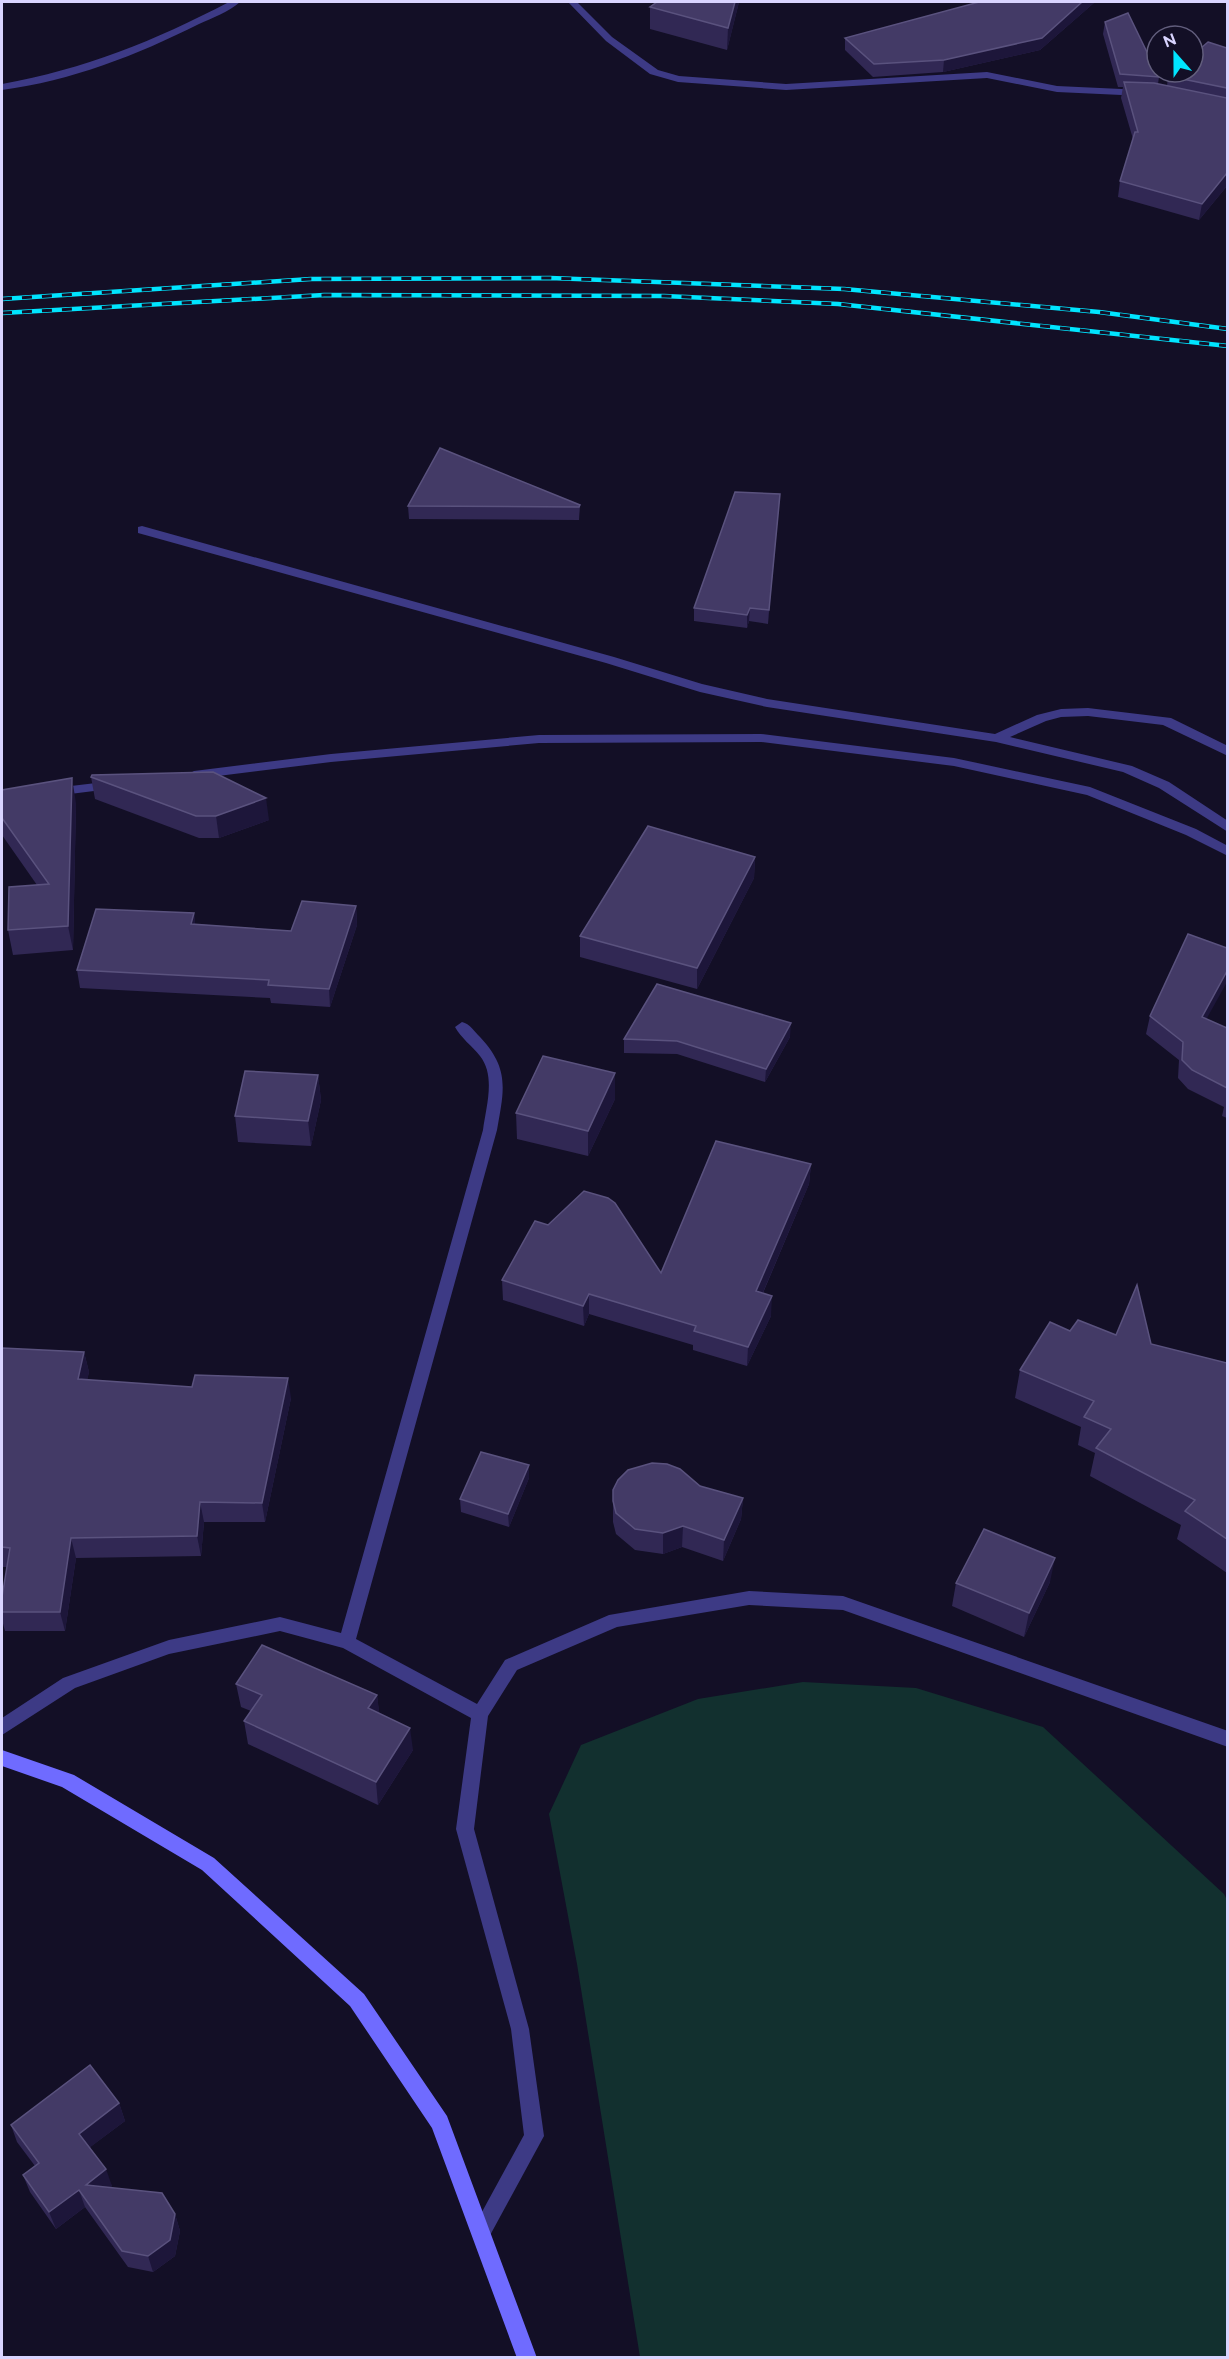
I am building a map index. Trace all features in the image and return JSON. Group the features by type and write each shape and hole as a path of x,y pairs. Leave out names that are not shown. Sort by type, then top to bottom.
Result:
{"street":[{"path":"2,87 84,70 134,53 235,2"},
{"path":"572,2 609,39 654,72 678,79 786,87 987,75 1057,89 1152,94"},
{"path":"142,530 610,660 700,688 767,703 996,738 1126,769 1164,785 1203,809 1227,828"},
{"path":"996,738 1042,718 1061,713 1088,712 1166,721 1227,752"},
{"path":"179,777 331,758 539,739 761,738 954,762 1090,791 1191,832 1227,852"},
{"path":"40,794 121,784"},
{"path":"347,1642 490,1130 496,1079 494,1067 462,1027"},
{"path":"482,2232 534,2136 520,2029 465,1829 480,1714 511,1665 615,1620 749,1598 843,1603 1227,1739"},
{"path":"2,1727 69,1683 169,1647 280,1624 347,1642 480,1714"},
{"path":"2,1758 68,1780 208,1864 357,2000 440,2123 527,2358"}],"green space":[{"path":"803,1682 916,1688 1043,1727 1224,1894 1228,1902 1227,2357 640,2357 577,1964 549,1814 581,1745 698,1699"}],"building":[{"path":"657,2 735,2 728,28 650,7"},
{"path":"979,2 1082,2 1042,38 944,60 874,64 845,38"},
{"path":"1128,13 1145,48 1145,76 1120,74 1105,22"},
{"path":"1208,42 1227,48 1227,88 1205,84 1205,45"},
{"path":"1124,82 1159,84 1227,98 1227,173 1202,204 1120,181 1135,132 1138,132"},
{"path":"440,448 580,505 579,507 408,506"},
{"path":"735,492 780,494 769,610 750,608 747,615 694,608"},
{"path":"213,772 266,798 216,816 196,816 91,777 92,775"},
{"path":"72,778 68,926 8,930 9,887 49,884 2,818 2,790"},
{"path":"648,826 755,857 697,968 580,936"},
{"path":"302,901 356,906 329,989 268,985 269,980 77,970 96,909 194,913 191,924 291,931"},
{"path":"1188,934 1227,948 1227,971 1202,1017 1227,1028 1227,1088 1192,1070 1182,1060 1183,1042 1150,1016"},
{"path":"657,984 791,1023 766,1069 677,1041 624,1039"},
{"path":"543,1056 615,1073 588,1131 516,1113"},
{"path":"245,1071 318,1075 308,1121 235,1116"},
{"path":"716,1141 811,1164 756,1291 772,1296 748,1347 694,1331 696,1326 589,1294 583,1306 502,1280 535,1221 548,1225 584,1191 608,1198 615,1203 661,1273"},
{"path":"1137,1285 1151,1344 1227,1363 1227,1539 1185,1511 1195,1500 1096,1448 1111,1429 1084,1417 1094,1401 1020,1370 1050,1322 1070,1331 1078,1320 1116,1335"},
{"path":"2,1348 84,1352 78,1379 192,1387 195,1375 288,1378 262,1503 200,1502 197,1536 71,1538 60,1612 2,1612 2,1597 10,1548 2,1547"},
{"path":"481,1452 529,1465 508,1514 460,1499"},
{"path":"652,1463 667,1464 680,1469 700,1486 743,1498 724,1540 683,1526 663,1533 635,1529 616,1513 613,1490 618,1480 628,1470"},
{"path":"984,1529 1055,1558 1029,1613 956,1583"},
{"path":"262,1645 377,1695 368,1708 410,1728 376,1782 244,1721 262,1695 236,1684"},
{"path":"90,2065 119,2103 79,2134 106,2169 86,2185 162,2193 175,2214 170,2240 148,2256 122,2251 79,2190 49,2212 23,2175 39,2163 11,2125"}],"railway":[{"path":"2,299 311,279 550,278 844,289 1099,312 1228,329"},
{"path":"2,313 324,295 664,296 838,304 1228,346"}]}
